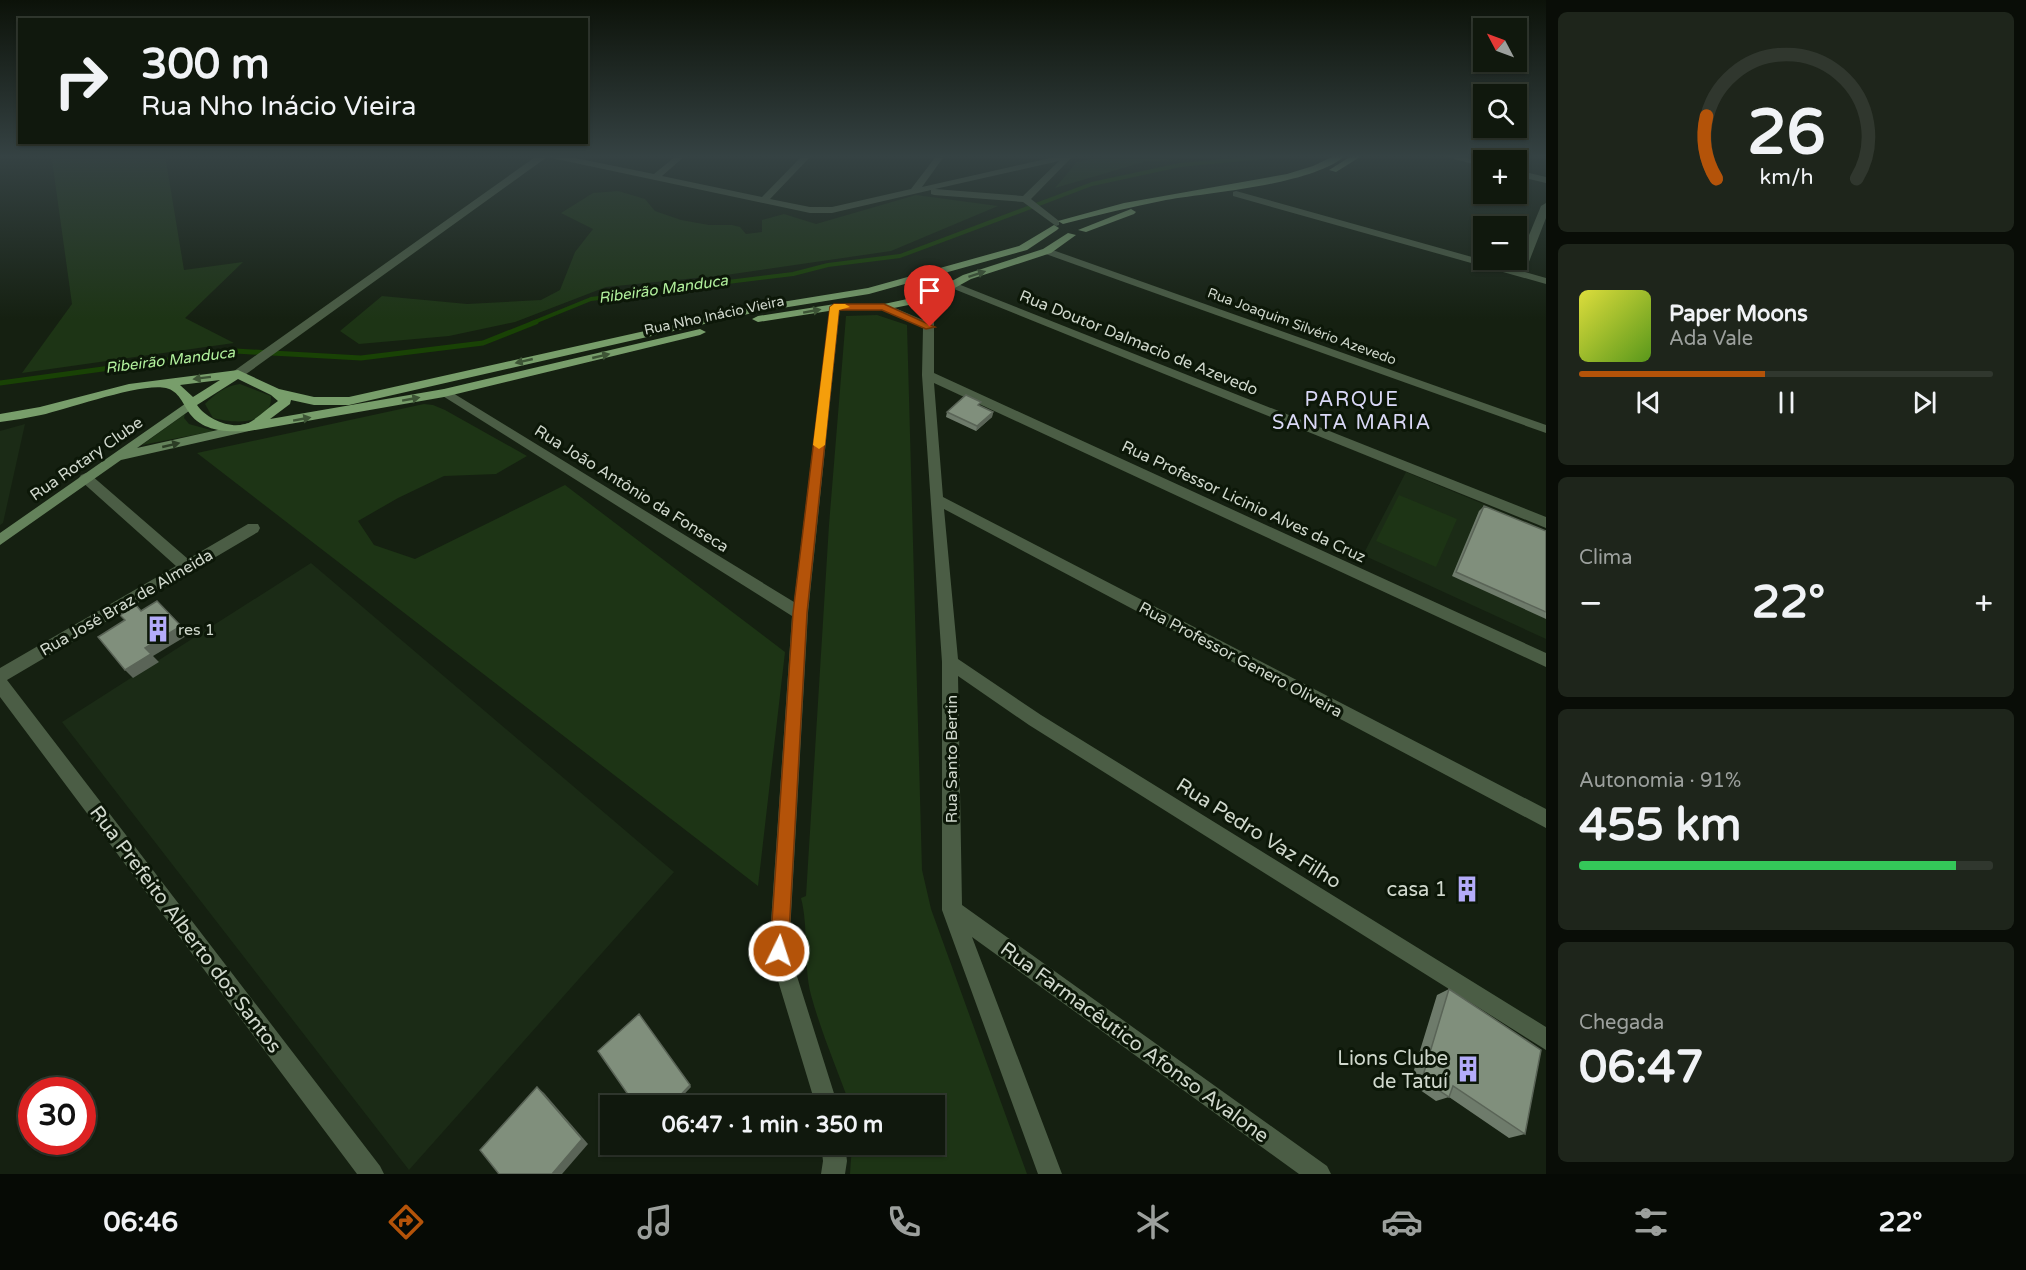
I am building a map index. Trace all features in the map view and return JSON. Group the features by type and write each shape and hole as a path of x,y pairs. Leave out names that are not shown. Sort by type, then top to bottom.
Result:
{"main road":[{"name":"Rua Nho Inácio Vieira","path":"351,405 757,309 869,291 1023,248 1040,239 1058,224 1100,210"},
{"name":"Rua Nho Inácio Vieira","path":"351,405 444,393 753,320 834,307 884,307 929,298 966,277 1047,251 1083,230 1121,214 1145,210"},
{"path":"1071,236 1058,232 1058,224 1077,224 1083,230"},
{"path":"869,291 873,299 884,307"},
{"path":"0,418 40,411 129,388 238,374 275,392 314,401 351,405"},
{"path":"192,403 238,374"},
{"path":"165,383 181,388 200,417 214,426 228,428 249,428 271,415 286,401 275,392"},
{"name":"Rua Rotary Clube","path":"0,540 192,403"},
{"path":"114,458 351,405"}],"street":[{"path":"238,374 466,210"},
{"path":"809,210 833,210"},
{"path":"1038,210 1058,224"},
{"path":"1293,210 1546,281"},
{"path":"1519,273 1542,225 1545,210"},
{"name":"Rua Joaquim Silvério Azevedo","path":"1047,251 1546,429"},
{"name":"Rua Doutor Dalmacio de Azevedo","path":"953,285 1546,523"},
{"name":"Rua Santo Bertin","path":"929,298 928,375 950,662 952,910 1050,1174"},
{"path":"824,1095 779,951 800,613 834,307"},
{"path":"884,307 930,327"},
{"name":"Rua Professor Licinio Alves da Cruz","path":"928,375 1546,660"},
{"name":"Rua João Antônio da Fonseca","path":"444,393 800,613"},
{"path":"86,478 187,567"},
{"name":"Rua Professor Genero Oliveira","path":"936,500 1546,819"},
{"name":"Rua José Braz de Almeida","path":"0,676 253,528"},
{"name":"Rua Pedro Vaz Filho","path":"950,662 1045,726 1546,1039"},
{"name":"Rua Prefeito Alberto dos Santos","path":"0,684 372,1174"},
{"name":"Rua Farmacêutico Afonso Avalone","path":"952,910 1319,1174"},
{"path":"833,1174 834,1155"}],"shaded area":[{"path":"59,210 174,210 184,270 243,262 185,318 234,343 22,373 72,304"},
{"path":"566,210 654,210 681,220 740,227 746,234 762,232 762,220 784,214 816,224 865,210 989,210 891,251 726,275 606,287 515,322 449,336 359,344 340,331 382,296 467,304 541,300 560,290 575,252 593,229 561,213"},
{"path":"877,315 907,325 922,870 931,909 1027,1174 850,1174 851,1155 945,1155 945,1095 846,1095 811,995 801,898 806,896 829,525 846,316"},
{"path":"240,384 271,396 270,406 265,413 258,418 240,421 213,418 205,404 221,391"},
{"path":"424,404 445,410 527,456 496,474 444,476 398,498 358,521 374,545 415,559 565,485 785,652 758,886 197,453"},
{"path":"185,414 184,418 189,424 214,431 142,445"},
{"path":"25,424 3,523 0,525 0,431"},
{"path":"1406,472 1546,530 1546,639 1363,555"},
{"path":"1399,495 1457,519 1436,567 1376,541"},
{"path":"311,563 674,872 409,1170 62,722"}],"building":[{"path":"966,395 981,402 978,405 993,412 977,426 947,412"},
{"path":"1484,506 1546,531 1546,612 1456,572"},
{"path":"157,601 181,626 145,648 151,654 125,670 98,637 125,620 120,615 136,605 141,611"},
{"name":"Lions Clube de Tatuí","path":"1449,989 1541,1050 1525,1134 1453,1086 1449,1097 1422,1079"},
{"path":"639,1014 690,1085 680,1095 628,1095 598,1051"},
{"path":"537,1087 582,1139 552,1174 499,1174 480,1150"}],"waterway":[{"name":"Ribeirão Manduca","path":"532,323 591,299 793,274 828,265 900,256 1023,210"},
{"name":"Ribeirão Manduca","path":"0,383 235,351 361,358 483,343 536,322"}],"slow traffic":[{"path":"819,445 834,307 845,307"}],"place":[{"name":"res 1","path":"158,629"},
{"name":"casa 1","path":"1467,889"},
{"name":"Lions Clube de Tatuí","path":"1468,1069"}],"district":[{"name":"PARQUE SANTA MARIA","path":"1352,410"}],"route":[{"path":"779,951 800,613 834,307 884,307 930,327"}]}
